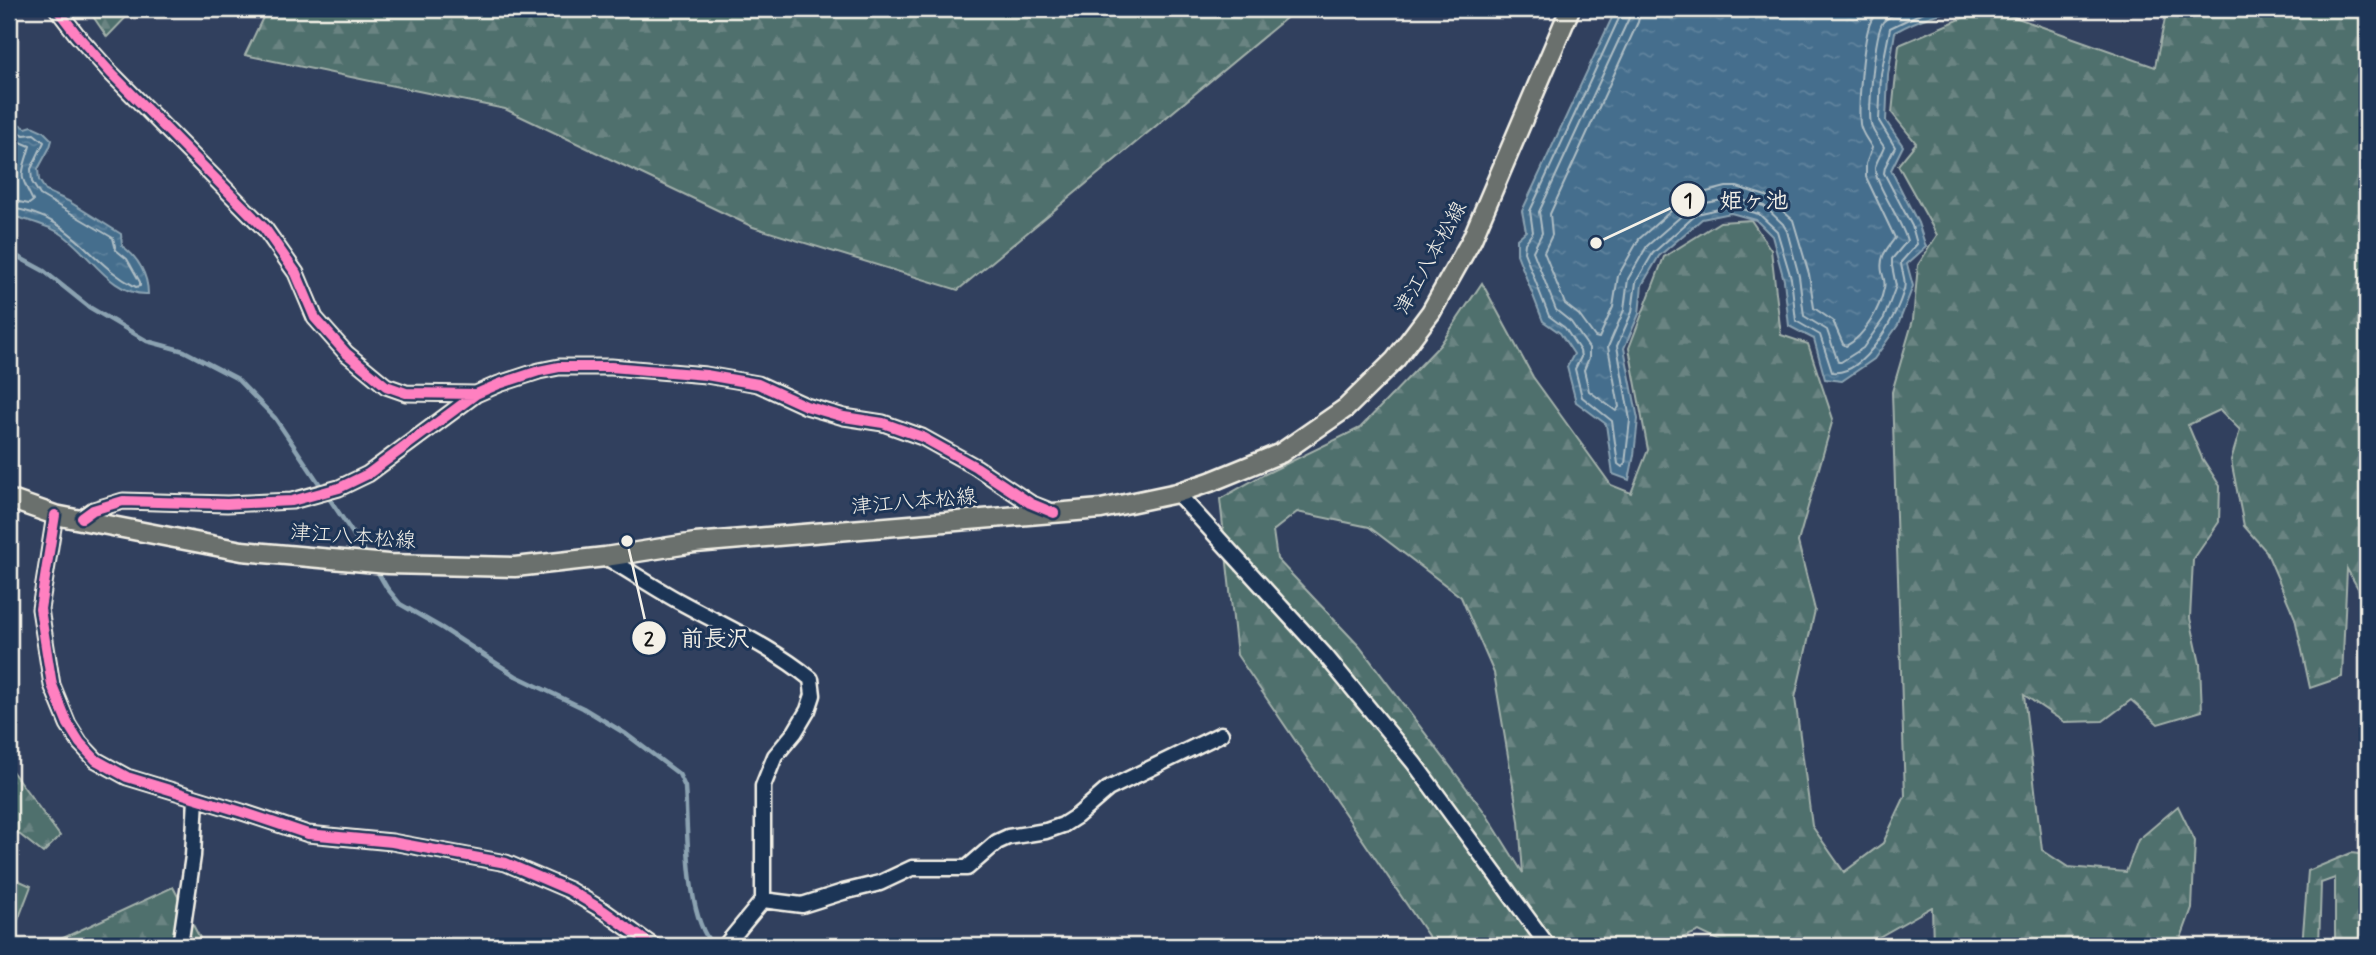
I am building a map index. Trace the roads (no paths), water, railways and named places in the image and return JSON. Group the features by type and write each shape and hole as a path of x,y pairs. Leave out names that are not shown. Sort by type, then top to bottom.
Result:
{"main road":[{"name":"津江八本松線","path":"9,499 55,515 242,551 388,564 515,567 695,543 1101,509 1177,494 1281,453 1346,408 1395,360 1432,312 1472,239 1570,9"}],"street":[{"path":"57,9 111,73 265,229 296,273 315,318 346,353 386,386 405,393 476,394"},
{"path":"82,519 93,510 122,501 227,505 279,502 339,488 368,474 476,394 499,384 559,367 625,368 706,375 758,384 806,406 844,417 883,423 922,436 976,467 1030,503 1054,513"},
{"path":"1177,494 1361,698 1414,763 1548,946"},
{"path":"55,515 40,609 52,685 68,724 80,743 107,768 127,777 308,834 392,842 506,863 569,890 653,946"},
{"path":"605,557 789,661 811,679 813,695 808,710 796,732 775,756 763,786 763,900 725,946"},
{"path":"763,900 803,905 880,883 912,868 967,868 1008,836 1046,831 1063,825 1108,789 1221,734"},
{"path":"180,946 194,843 196,798"}],"water":[{"path":"1616,9 1966,9 1929,17 1895,32 1888,75 1886,121 1903,146 1891,170 1918,223 1926,247 1907,264 1913,286 1898,325 1874,359 1842,381 1825,379 1814,339 1789,326 1784,280 1772,236 1756,220 1731,213 1702,219 1659,256 1642,285 1639,314 1624,348 1638,419 1629,480 1613,474 1606,424 1576,402 1567,367 1574,354 1560,333 1543,321 1517,254 1517,239 1526,231 1522,211"},
{"path":"10,119 26,128 32,126 43,131 52,140 38,169 39,180 46,191 68,201 121,234 122,246 133,255 144,273 148,294 134,293 122,288 60,233 9,215"}],"waterway":[{"path":"9,252 44,271 89,307 147,341 184,351 236,378 275,418 368,556"},
{"path":"376,569 400,604 516,676 583,708 626,734 679,774 685,787 693,894 705,933 714,946"}],"place":[{"name":"姫ヶ池","path":"1596,243"},
{"name":"前長沢","path":"627,541"}]}
